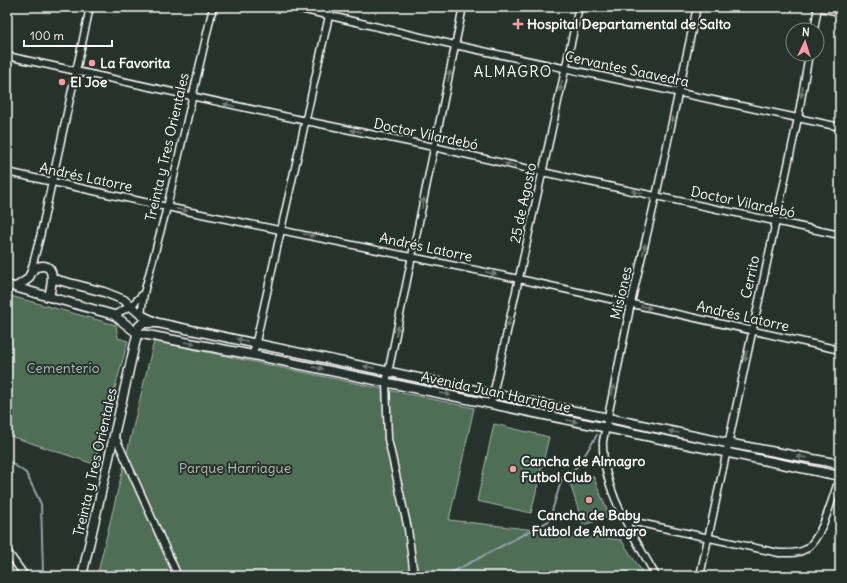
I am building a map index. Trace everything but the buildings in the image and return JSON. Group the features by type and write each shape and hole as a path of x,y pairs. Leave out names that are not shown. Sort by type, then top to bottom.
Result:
{"street":[{"path":"29,291 29,276 52,181 90,7"},
{"name":"Treinta y Tres Orientales","path":"141,315 144,293 167,207 213,7"},
{"name":"Cervantes Saavedra","path":"292,7 455,45 840,127"},
{"path":"253,355 331,7"},
{"path":"414,576 408,529 388,439 386,383 463,7"},
{"name":"25 de Agosto","path":"491,404 579,7"},
{"name":"Misiones","path":"656,576 626,520 606,476 602,456 605,428 631,303 697,7"},
{"path":"815,22 817,7 840,12"},
{"name":"Doctor Vilardebó","path":"7,56 840,235"},
{"name":"Cerrito","path":"700,576 774,221 798,118 808,62"},
{"name":"Andrés Latorre","path":"7,172 167,207 282,229 631,303 840,350"},
{"path":"16,288 29,276 34,268 44,267 51,271 54,279 49,296"},
{"name":"Avenida Juan Harriague","path":"54,279 104,292 124,300 141,315 158,323 727,443 840,464"},
{"name":"Avenida Juan Harriague","path":"7,285 114,315 137,333 253,355 840,476"},
{"path":"114,315 131,306 144,293"},
{"path":"137,333 140,324 158,323 154,332 146,335"},
{"name":"Treinta y Tres Orientales","path":"82,576 115,436 137,333"},
{"path":"115,436 178,576"},
{"path":"626,520 779,553 796,553 806,549 816,538 840,476"},
{"path":"7,551 25,576"}],"green space":[{"name":"Cementerio","path":"7,295 116,325 118,338 128,341 94,464 7,435"},
{"name":"Parque Harriague","path":"154,341 474,408 449,520 621,540 645,576 97,576"},
{"name":"Cancha de Almagro Futbol Club","path":"494,424 549,437 531,513 477,501"},
{"name":"Cancha de Baby Futbol de Almagro","path":"593,476 610,517 583,525 570,483"}],"waterway":[{"path":"445,576 549,521 562,478 578,466 597,435"},
{"path":"7,460 26,473 41,504 43,571 64,576"}],"place":[{"name":"Hospital Departamental de Salto","path":"518,24"},
{"name":"La Favorita","path":"92,63"},
{"name":"El Joe","path":"62,82"},
{"name":"Cancha de Almagro Futbol Club","path":"513,469"},
{"name":"Cancha de Baby Futbol de Almagro","path":"589,500"}],"district":[{"name":"ALMAGRO","path":"513,71"}]}
